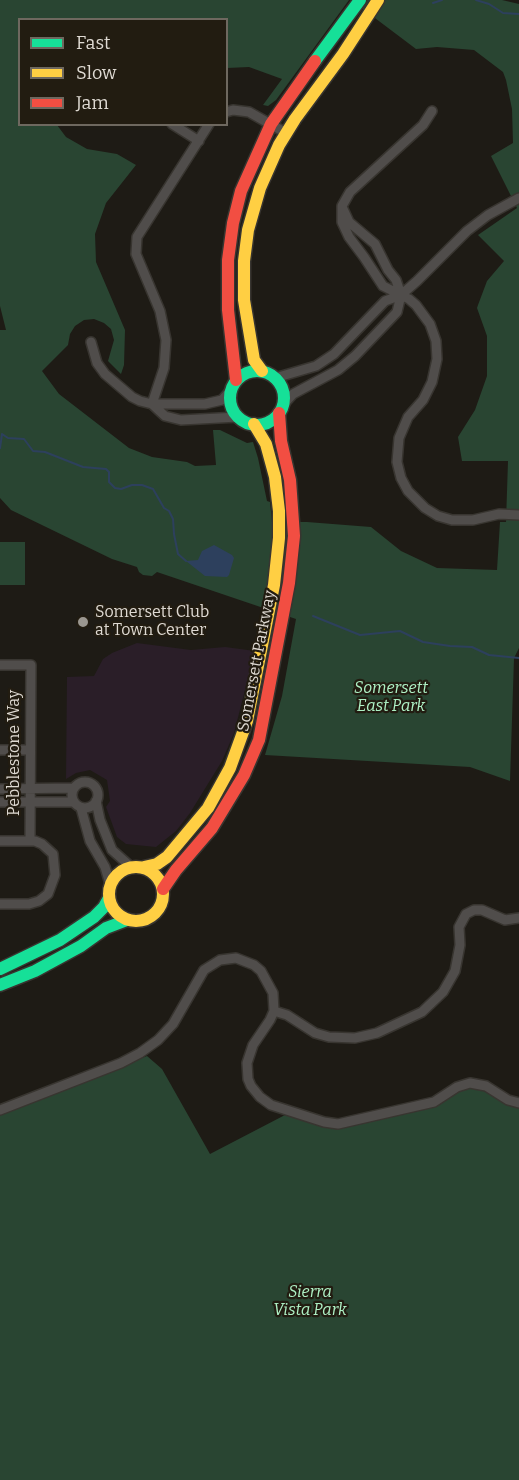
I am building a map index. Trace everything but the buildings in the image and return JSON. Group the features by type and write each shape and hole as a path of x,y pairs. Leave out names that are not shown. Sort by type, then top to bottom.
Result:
{"main road":[{"path":"360,0 271,124 241,191 233,223 228,260 228,310 233,385 231,405 238,417 254,424 268,422 280,409 283,391 275,378 262,371 254,360 248,336 244,300 244,261 248,230 260,188 286,133 359,32 378,0"},
{"path":"233,385 248,372 262,371"},
{"name":"Somersett Parkway","path":"163,889 212,828 244,775 259,740 289,583 294,536 290,480 281,441 280,409"},
{"name":"Somersett Parkway","path":"144,867 158,864 167,857 208,808 230,768 247,721 277,565 279,538 279,511 274,477 266,444 254,424"},
{"path":"0,969 60,940 94,917 109,898 110,884 118,873 130,867 144,867 157,875 163,889 160,907 146,920 128,920 115,912 109,898"},
{"path":"0,985 35,971 81,946 106,928 128,920"}],"street":[{"path":"228,112 242,110 249,112 286,133"},
{"path":"432,111 423,125 350,192 342,206 342,222 349,237 383,286 416,305 433,332 437,350 436,368 429,389 408,417 399,438 397,462 404,484 418,503 432,513 446,518 460,520 519,515"},
{"path":"175,126 199,141"},
{"path":"152,404 164,368 166,340 160,311 136,254 137,237 208,126"},
{"path":"275,378 316,366 334,354 356,334 385,301 401,295 467,231 488,215 519,198"},
{"path":"280,409 293,394 338,370 355,356 397,312 401,295 396,280 388,270 375,243 349,222 342,206"},
{"path":"91,342 97,363 105,374 132,397 152,404 205,404 222,400 233,385"},
{"path":"152,404 165,416 181,420 238,417"},
{"name":"Pebblestone Way","path":"0,665 31,665 30,841"},
{"path":"0,750 30,750"},
{"path":"0,789 73,788 83,782 91,783 97,790 96,801 100,820 112,850 130,867"},
{"path":"73,788 71,795 90,841 105,867 110,884"},
{"path":"0,802 91,807 96,801"},
{"path":"0,841 30,841 42,844 53,854 55,875 48,894 39,901 29,904 0,904"},
{"path":"274,1011 287,1015 315,1033 329,1037 355,1038 377,1033 422,1012 443,992 455,970 460,945 459,927 466,914 474,910 482,910 505,920 519,918"},
{"path":"0,1110 121,1063 140,1053 166,1032 182,1011 204,970 220,960 236,958 245,960 261,971 273,993 274,1011 250,1050 247,1062 251,1086 271,1105 324,1122 338,1124 434,1102 457,1087 470,1083 486,1086 508,1100 519,1103"}],"shaded area":[{"path":"137,643 191,650 225,647 255,651 234,733 222,761 190,813 176,831 156,847 126,844 117,837 106,807 110,801 107,780 90,770 76,773 66,779 67,677 94,676 103,659"}],"green space":[{"name":"Somersett East Park","path":"0,0 349,0 276,100 268,106 263,105 282,79 249,67 228,68 228,18 18,18 18,126 58,126 66,137 87,149 117,154 136,165 106,203 95,234 96,262 125,330 124,365 121,374 108,361 114,340 111,329 94,319 84,320 75,326 70,334 68,345 42,371 59,394 129,448 152,457 187,462 195,466 216,465 213,430 220,430 247,443 253,442 267,501 270,502 272,522 371,527 401,551 437,568 497,570 500,522 506,522 508,461 462,461 458,437 475,410 487,376 487,336 477,308 487,281 504,261 478,235 517,208 491,156 513,143 512,109 506,80 503,72 474,50 437,47 416,49 351,0 502,0 519,4 519,648 514,658 510,781 470,767 265,755 282,696 296,619 157,572 152,576 143,575 137,567 112,559 11,510 0,498 0,330 6,330 0,306"},
{"path":"0,542 25,542 25,585 0,585"},
{"name":"Sierra Vista Park","path":"147,1056 162,1069 210,1154 285,1115 336,1127 473,1086 489,1090 519,1106 519,1480 0,1480 0,1114"}],"water":[{"path":"214,545 234,558 227,577 205,576 186,561 198,560 202,551"}],"waterway":[{"path":"433,3 442,0"},
{"path":"476,0 489,4 503,13 519,14"},
{"path":"2,434 8,438 24,439 33,451 45,452 83,467 106,469 109,472 109,482 115,488 142,485 153,489 173,519 178,554 186,561"},
{"path":"0,448 2,434"},
{"path":"313,616 360,635 400,631 423,642 472,647 489,655 519,658"}],"traffic: fast":[{"path":"315,61 360,0"},
{"path":"257,371 267,373 276,379 282,388 284,398 282,408 276,417 267,423 257,425 247,423 238,417 232,408 230,398 232,388 238,379 247,373 257,371"},
{"path":"0,969 60,940 94,917 109,898"},
{"path":"0,985 35,971 81,946 106,928 127,920"}],"traffic: slow":[{"path":"262,371 254,360 244,300 244,261 248,230 260,188 279,145 295,119 343,54 378,0"},
{"path":"144,867 157,864 167,857 208,808 230,768 247,721 274,585 279,538 275,477 266,444 254,424"},
{"path":"131,867 141,867 151,871 159,879 163,894 159,909 151,917 141,921 131,921 121,917 113,909 109,899 109,889 113,879 121,871 131,867"}],"traffic: jam":[{"path":"236,380 228,310 228,260 233,223 241,191 271,124 315,61"},
{"path":"163,889 212,828 244,775 259,740 289,583 294,536 290,480 281,441 279,413"}],"place":[{"name":"Somersett Club at Town Center","path":"83,622"}]}
